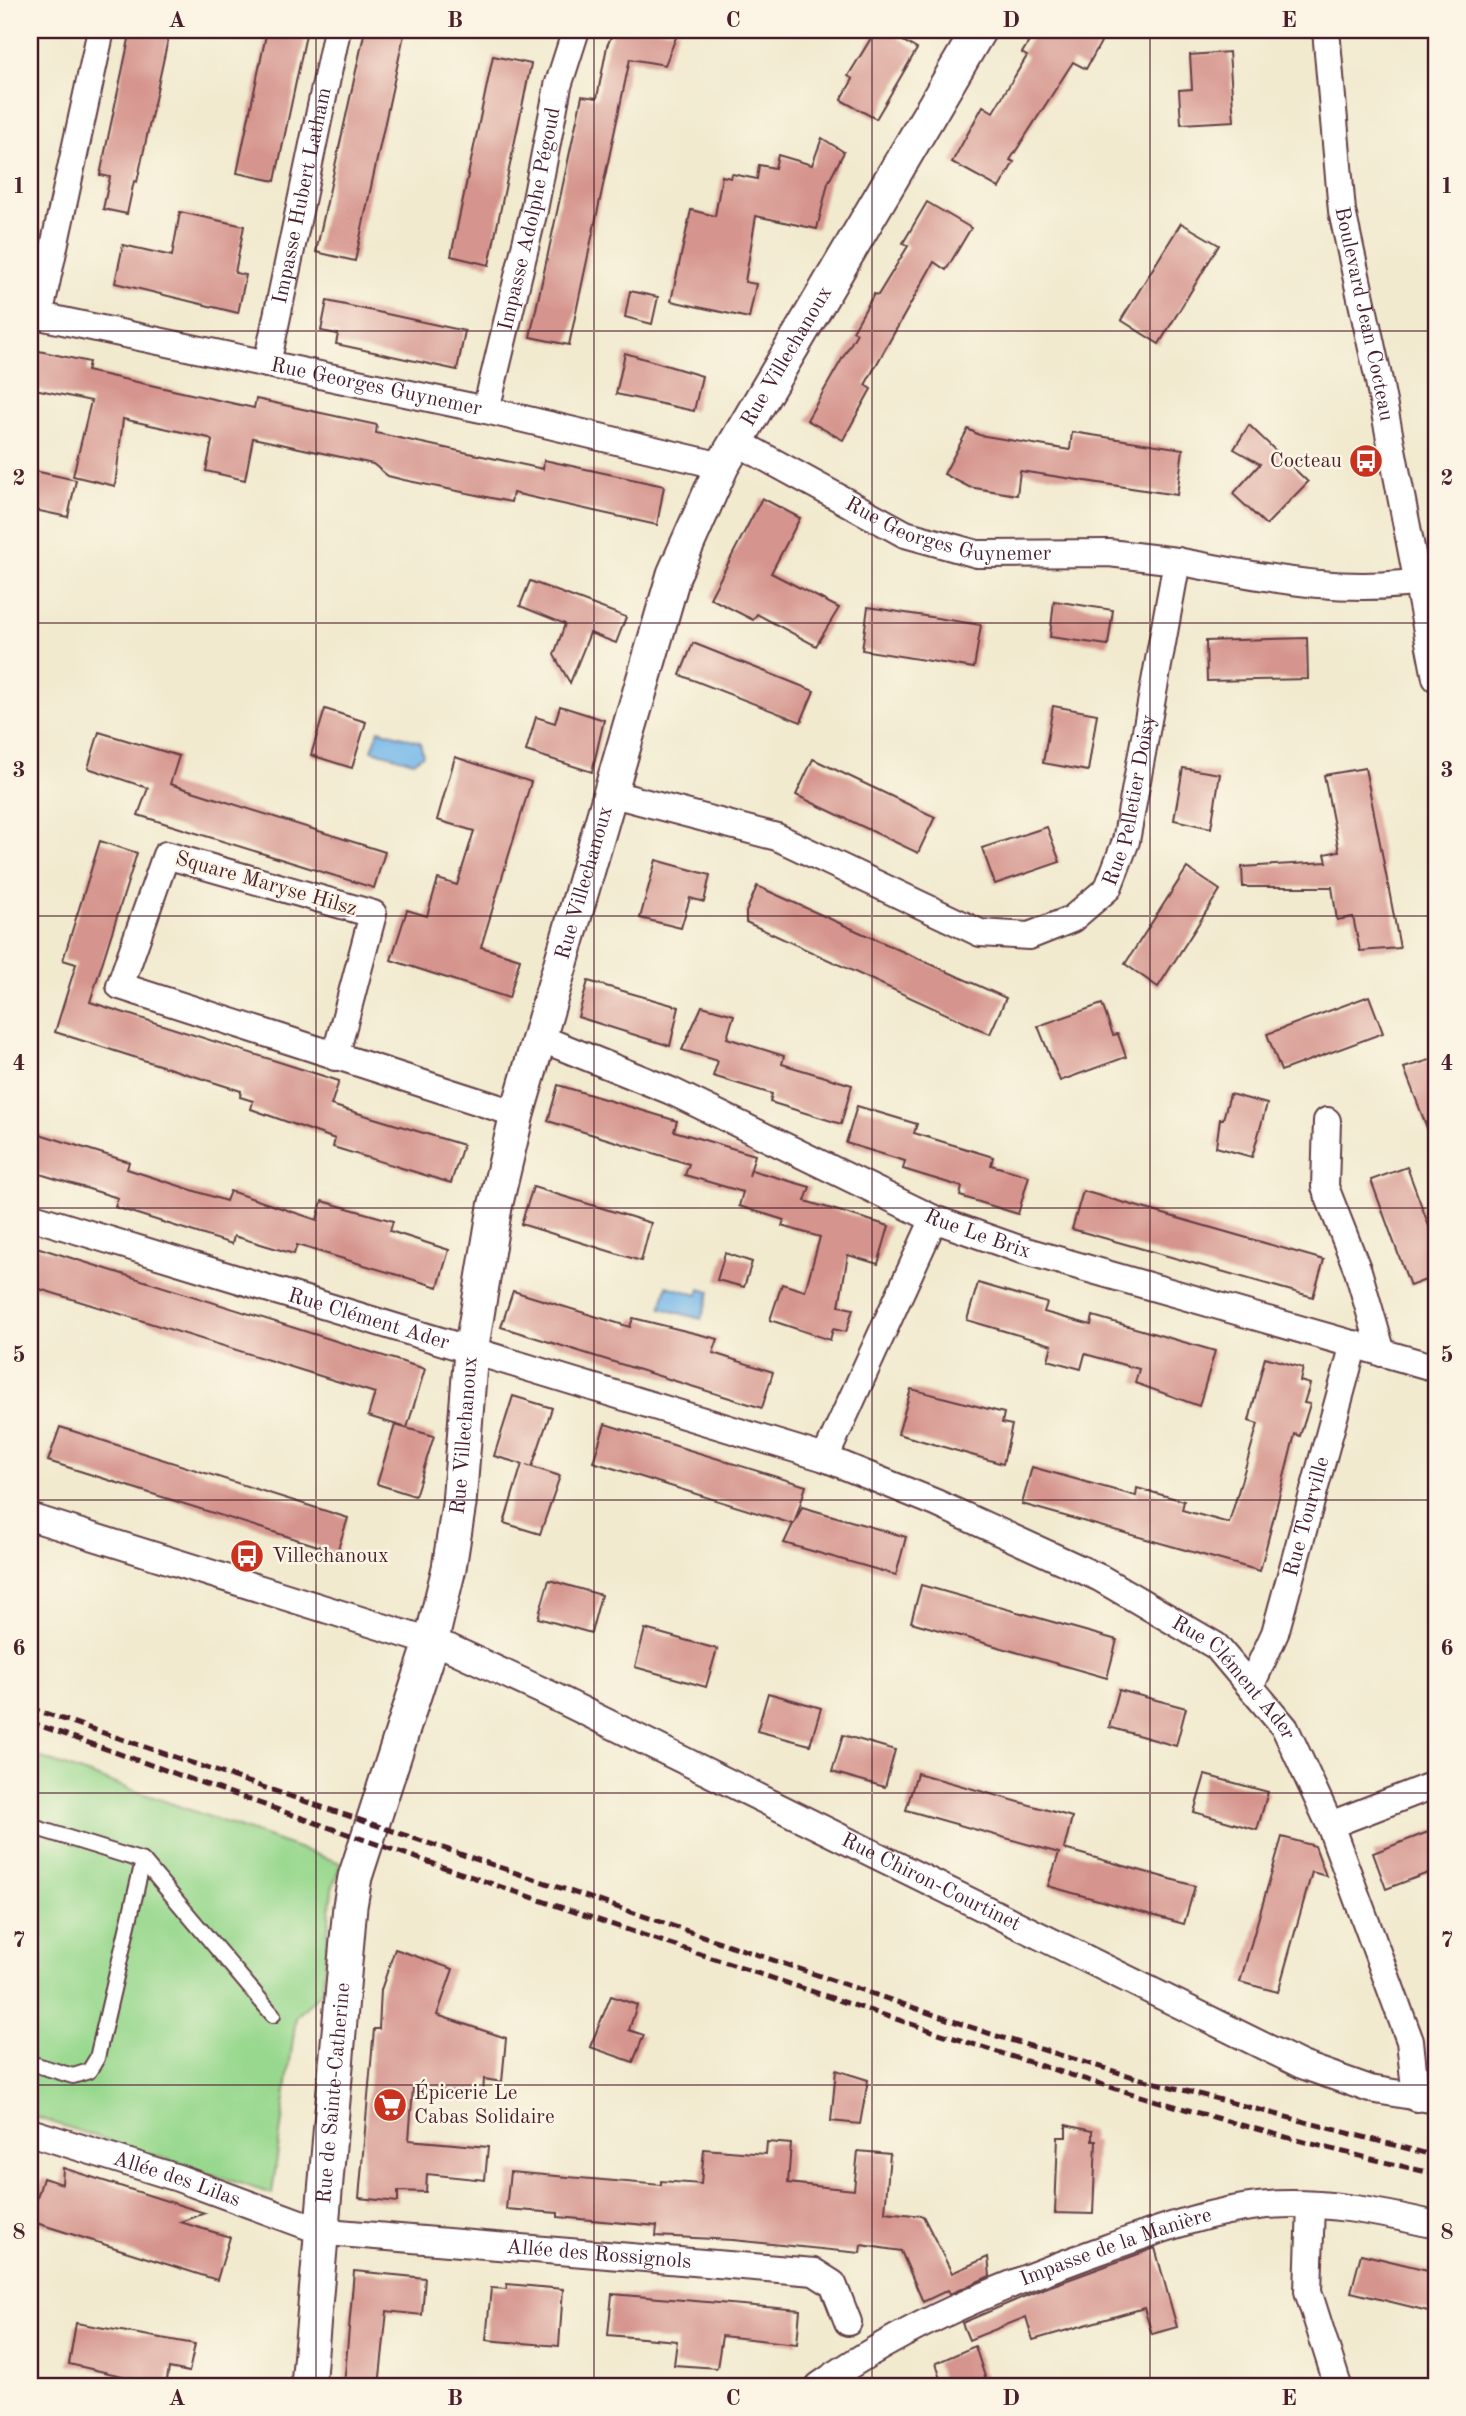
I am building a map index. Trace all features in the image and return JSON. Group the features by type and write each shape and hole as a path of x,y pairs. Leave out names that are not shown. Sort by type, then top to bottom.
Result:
{"street":[{"path":"35,315 101,30"},
{"name":"Impasse Hubert Latham","path":"267,364 337,30"},
{"name":"Impasse Adolphe Pégoud","path":"486,410 534,210 558,86 576,30"},
{"name":"Rue Villechanoux","path":"378,1804 431,1643 449,1568 459,1504 471,1351 495,1207 517,1114 674,574 730,454 979,30"},
{"name":"Boulevard Jean Cocteau","path":"1326,30 1342,211 1426,581 1436,678"},
{"name":"Rue Georges Guynemer","path":"35,315 486,410 730,454 905,534 977,554 1109,553 1177,561"},
{"path":"1177,561 1282,581 1389,586 1426,581"},
{"name":"Rue Pelletier Doisy","path":"609,793 777,837 980,933 1029,936 1072,919 1108,888 1126,841 1177,561"},
{"name":"Square Maryse Hilsz","path":"335,1057 373,914 166,855 120,986 335,1057 517,1114"},
{"name":"Rue Le Brix","path":"540,1038 671,1091 934,1219 1019,1249 1436,1368"},
{"path":"1326,1121 1325,1188 1359,1271 1382,1353"},
{"name":"Rue Clément Ader","path":"30,1216 825,1458 936,1503 1100,1578 1216,1646 1285,1728 1330,1825 1410,2041 1426,2099"},
{"path":"825,1458 934,1219"},
{"name":"Rue Tourville","path":"1251,1685 1275,1633 1354,1344"},
{"name":"Rue Chiron-Courtinet","path":"30,1517 450,1648 547,1693 1302,2064 1370,2089 1426,2099"},
{"path":"1330,1825 1436,1784"},
{"name":"Rue de Sainte-Catherine","path":"308,2386 350,1906 355,1877 378,1804"},
{"name":"Allée des Lilas","path":"30,2132 178,2178 322,2229"},
{"path":"1311,2205 1308,2291 1338,2386"},
{"name":"Impasse de la Manière","path":"819,2386 891,2340 1017,2280 1198,2216 1260,2206 1311,2205 1396,2216 1436,2225"},
{"name":"Allée des Rossignols","path":"322,2229 814,2272 834,2284 848,2322"}],"lane":[{"path":"30,1826 143,1861 273,2015"},
{"path":"30,2063 74,2076 89,2071 97,2058 143,1861"}],"green space":[{"path":"30,1754 341,1863 332,1889 322,1991 296,2017 272,2194 30,2115"}],"water":[{"path":"379,730 420,742 423,755 413,762 372,750"},
{"path":"667,1286 698,1295 700,1289 710,1292 701,1319 661,1308"}],"building":[{"path":"131,30 170,30 137,182 134,181 127,214 103,209 110,177 100,175"},
{"path":"267,30 307,30 275,181 237,173"},
{"path":"365,30 405,30 355,261 316,252"},
{"path":"614,30 679,30 665,65 630,59 569,345 530,337 582,96 597,98 607,46"},
{"path":"876,30 884,30 917,49 876,119 841,100 853,79 848,76"},
{"path":"1036,30 1080,30 1101,42 1086,69 1073,62 1010,160 1014,162 999,188 952,162 983,106 993,112 1027,56 1022,53"},
{"path":"1229,52 1234,121 1181,124 1179,90 1192,89 1190,55"},
{"path":"493,56 531,64 489,265 451,256"},
{"path":"822,138 844,152 828,183 817,229 756,216 745,282 756,284 749,318 671,301 691,210 715,216 722,176 731,178 732,174 757,179 759,165 775,168 778,155 812,165"},
{"path":"927,202 971,228 946,270 934,262 865,385 871,389 843,440 807,420 857,333 853,331 874,294 878,295 908,246 903,243"},
{"path":"180,212 244,226 235,273 246,275 238,313 115,283 123,245 172,256"},
{"path":"1181,223 1219,245 1159,344 1121,320"},
{"path":"630,291 658,297 652,324 625,317"},
{"path":"327,301 465,331 457,370 336,344 338,334 321,331"},
{"path":"30,349 89,362 87,371 254,408 256,399 377,425 376,433 543,469 544,460 664,486 657,525 513,493 511,502 404,480 388,476 373,464 253,438 245,480 206,471 212,441 209,438 123,419 115,486 73,476 91,401 30,388"},
{"path":"625,353 702,376 694,411 616,394"},
{"path":"1249,425 1308,482 1266,525 1233,494 1260,464 1234,449"},
{"path":"968,429 979,435 1070,450 1072,432 1183,449 1177,495 1020,471 1017,495 969,487 944,474"},
{"path":"30,470 76,480 68,517 30,509"},
{"path":"762,498 800,518 771,573 839,608 816,646 757,614 753,620 710,598"},
{"path":"530,581 626,617 616,643 590,633 570,683 554,655 565,624 520,606"},
{"path":"1054,601 1113,610 1108,645 1050,637"},
{"path":"868,607 981,625 974,668 862,650"},
{"path":"1307,638 1308,679 1207,681 1206,641"},
{"path":"693,643 814,691 801,722 680,675"},
{"path":"560,706 604,720 592,772 526,751 536,717 555,723"},
{"path":"1053,706 1097,714 1088,771 1043,763"},
{"path":"325,709 366,722 352,768 311,755"},
{"path":"99,732 179,756 170,784 385,852 374,888 138,815 148,788 88,768"},
{"path":"455,757 531,782 481,947 520,959 509,998 391,960 407,910 427,916 438,879 457,885 474,831 437,820"},
{"path":"813,759 935,817 918,853 796,795"},
{"path":"1183,768 1220,774 1211,828 1174,820"},
{"path":"1365,768 1400,948 1360,951 1353,917 1337,920 1332,887 1243,887 1242,867 1327,862 1325,854 1339,851 1324,775"},
{"path":"1047,827 1060,862 995,884 982,848"},
{"path":"100,841 137,853 90,1002 339,1081 331,1105 463,1145 451,1183 333,1147 335,1139 251,1109 253,1101 240,1097 241,1091 55,1032 76,964 63,960"},
{"path":"656,860 710,875 704,902 690,898 681,928 640,918"},
{"path":"1187,868 1220,890 1158,987 1125,964"},
{"path":"757,886 1006,998 990,1034 746,922 746,912"},
{"path":"588,981 679,1007 670,1046 578,1017"},
{"path":"1369,996 1383,1033 1281,1071 1267,1034"},
{"path":"1102,1004 1113,1035 1118,1034 1126,1057 1060,1081 1038,1026"},
{"path":"702,1006 734,1015 727,1038 784,1056 782,1064 852,1085 841,1124 770,1102 772,1094 713,1076 718,1061 682,1050"},
{"path":"1436,1058 1436,1146 1434,1146 1404,1068"},
{"path":"558,1085 677,1121 674,1131 755,1155 749,1176 751,1170 810,1187 805,1201 889,1226 878,1264 848,1255 839,1306 853,1309 846,1332 833,1329 830,1340 770,1320 782,1284 805,1291 820,1237 782,1226 784,1220 739,1206 743,1192 685,1175 689,1164 548,1121"},
{"path":"1230,1094 1267,1104 1252,1157 1216,1147 1220,1119 1223,1119"},
{"path":"857,1106 917,1124 914,1133 993,1157 991,1165 1029,1176 1018,1214 960,1196 962,1187 903,1169 905,1161 846,1143"},
{"path":"30,1131 129,1162 127,1169 226,1201 230,1191 317,1220 322,1201 393,1221 390,1231 449,1250 438,1287 297,1245 294,1254 234,1236 232,1244 115,1207 118,1198 30,1171"},
{"path":"1407,1167 1436,1245 1436,1276 1410,1286 1371,1180"},
{"path":"533,1187 651,1223 641,1261 521,1224"},
{"path":"1083,1191 1324,1260 1313,1297 1072,1229"},
{"path":"30,1245 425,1369 407,1428 368,1416 375,1393 30,1286"},
{"path":"725,1253 752,1262 744,1287 717,1280"},
{"path":"978,1283 1047,1303 1044,1312 1091,1325 1093,1316 1215,1351 1199,1406 1135,1383 1139,1369 1085,1354 1081,1369 1048,1360 1052,1345 967,1320"},
{"path":"513,1291 630,1327 633,1318 718,1339 713,1353 773,1372 762,1408 501,1327"},
{"path":"1265,1357 1303,1368 1300,1381 1310,1384 1304,1403 1310,1404 1300,1436 1295,1434 1260,1571 1022,1504 1032,1467 1136,1496 1137,1488 1184,1501 1182,1510 1229,1523 1258,1424 1249,1421"},
{"path":"911,1389 1004,1413 1002,1423 1012,1425 1003,1464 898,1434"},
{"path":"513,1396 552,1408 532,1467 560,1476 540,1534 504,1523 522,1464 494,1456"},
{"path":"605,1424 806,1486 794,1524 802,1507 906,1537 896,1575 784,1543 793,1524 593,1462"},
{"path":"395,1425 434,1436 415,1496 377,1484"},
{"path":"60,1427 348,1518 337,1552 48,1461"},
{"path":"549,1580 601,1595 591,1633 538,1618"},
{"path":"921,1585 1117,1640 1107,1678 911,1622"},
{"path":"645,1629 717,1649 706,1687 635,1667"},
{"path":"1119,1690 1186,1708 1176,1746 1109,1727"},
{"path":"768,1693 821,1708 810,1745 757,1731"},
{"path":"843,1735 895,1750 885,1787 832,1772"},
{"path":"917,1773 1072,1817 1064,1849 1195,1886 1184,1924 1048,1886 1059,1853 906,1810"},
{"path":"1205,1775 1268,1792 1257,1830 1194,1812"},
{"path":"1436,1829 1436,1870 1386,1889 1373,1853"},
{"path":"1282,1837 1315,1846 1326,1876 1312,1872 1278,1992 1240,1982"},
{"path":"395,1949 453,1969 437,2015 506,2038 502,2082 484,2079 483,2094 413,2088 409,2140 488,2147 485,2180 427,2174 426,2192 398,2191 398,2202 359,2198 374,2029 379,2029 381,1990"},
{"path":"611,1996 637,2005 629,2030 644,2035 633,2062 590,2047"},
{"path":"836,2070 868,2080 860,2124 831,2121"},
{"path":"1066,2125 1092,2131 1092,2141 1096,2141 1093,2214 1055,2213 1058,2137 1066,2137"},
{"path":"767,2142 791,2144 788,2183 854,2190 858,2151 890,2154 885,2212 923,2216 952,2273 988,2257 990,2276 950,2294 948,2290 923,2302 901,2251 861,2245 860,2253 733,2240 656,2236 657,2226 558,2217 558,2213 506,2209 510,2172 661,2185 661,2181 701,2184 704,2149 766,2154"},
{"path":"63,2168 205,2213 180,2222 230,2237 217,2280 30,2221 43,2178 62,2184"},
{"path":"1155,2248 1177,2327 1152,2334 1144,2308 1033,2340 1026,2317 969,2340 962,2323 1040,2290"},
{"path":"1361,2254 1436,2272 1436,2313 1351,2292"},
{"path":"354,2271 425,2278 422,2315 387,2311 379,2386 344,2386"},
{"path":"507,2284 563,2289 559,2346 486,2340 491,2288 507,2289"},
{"path":"612,2294 800,2310 797,2344 722,2336 717,2368 674,2365 677,2341 608,2335"},
{"path":"76,2323 195,2344 189,2372 169,2368 166,2386 69,2364"},
{"path":"975,2346 988,2386 943,2386 936,2363"}],"railway":[{"path":"30,1708 997,2036 1137,2078 1436,2156"},
{"path":"30,1722 499,1886 943,2034 1188,2110 1436,2174"}],"place":[{"name":"Cocteau","path":"1366,461"},
{"name":"Villechanoux","path":"247,1556"},
{"name":"Épicerie Le Cabas Solidaire","path":"390,2105"}]}
